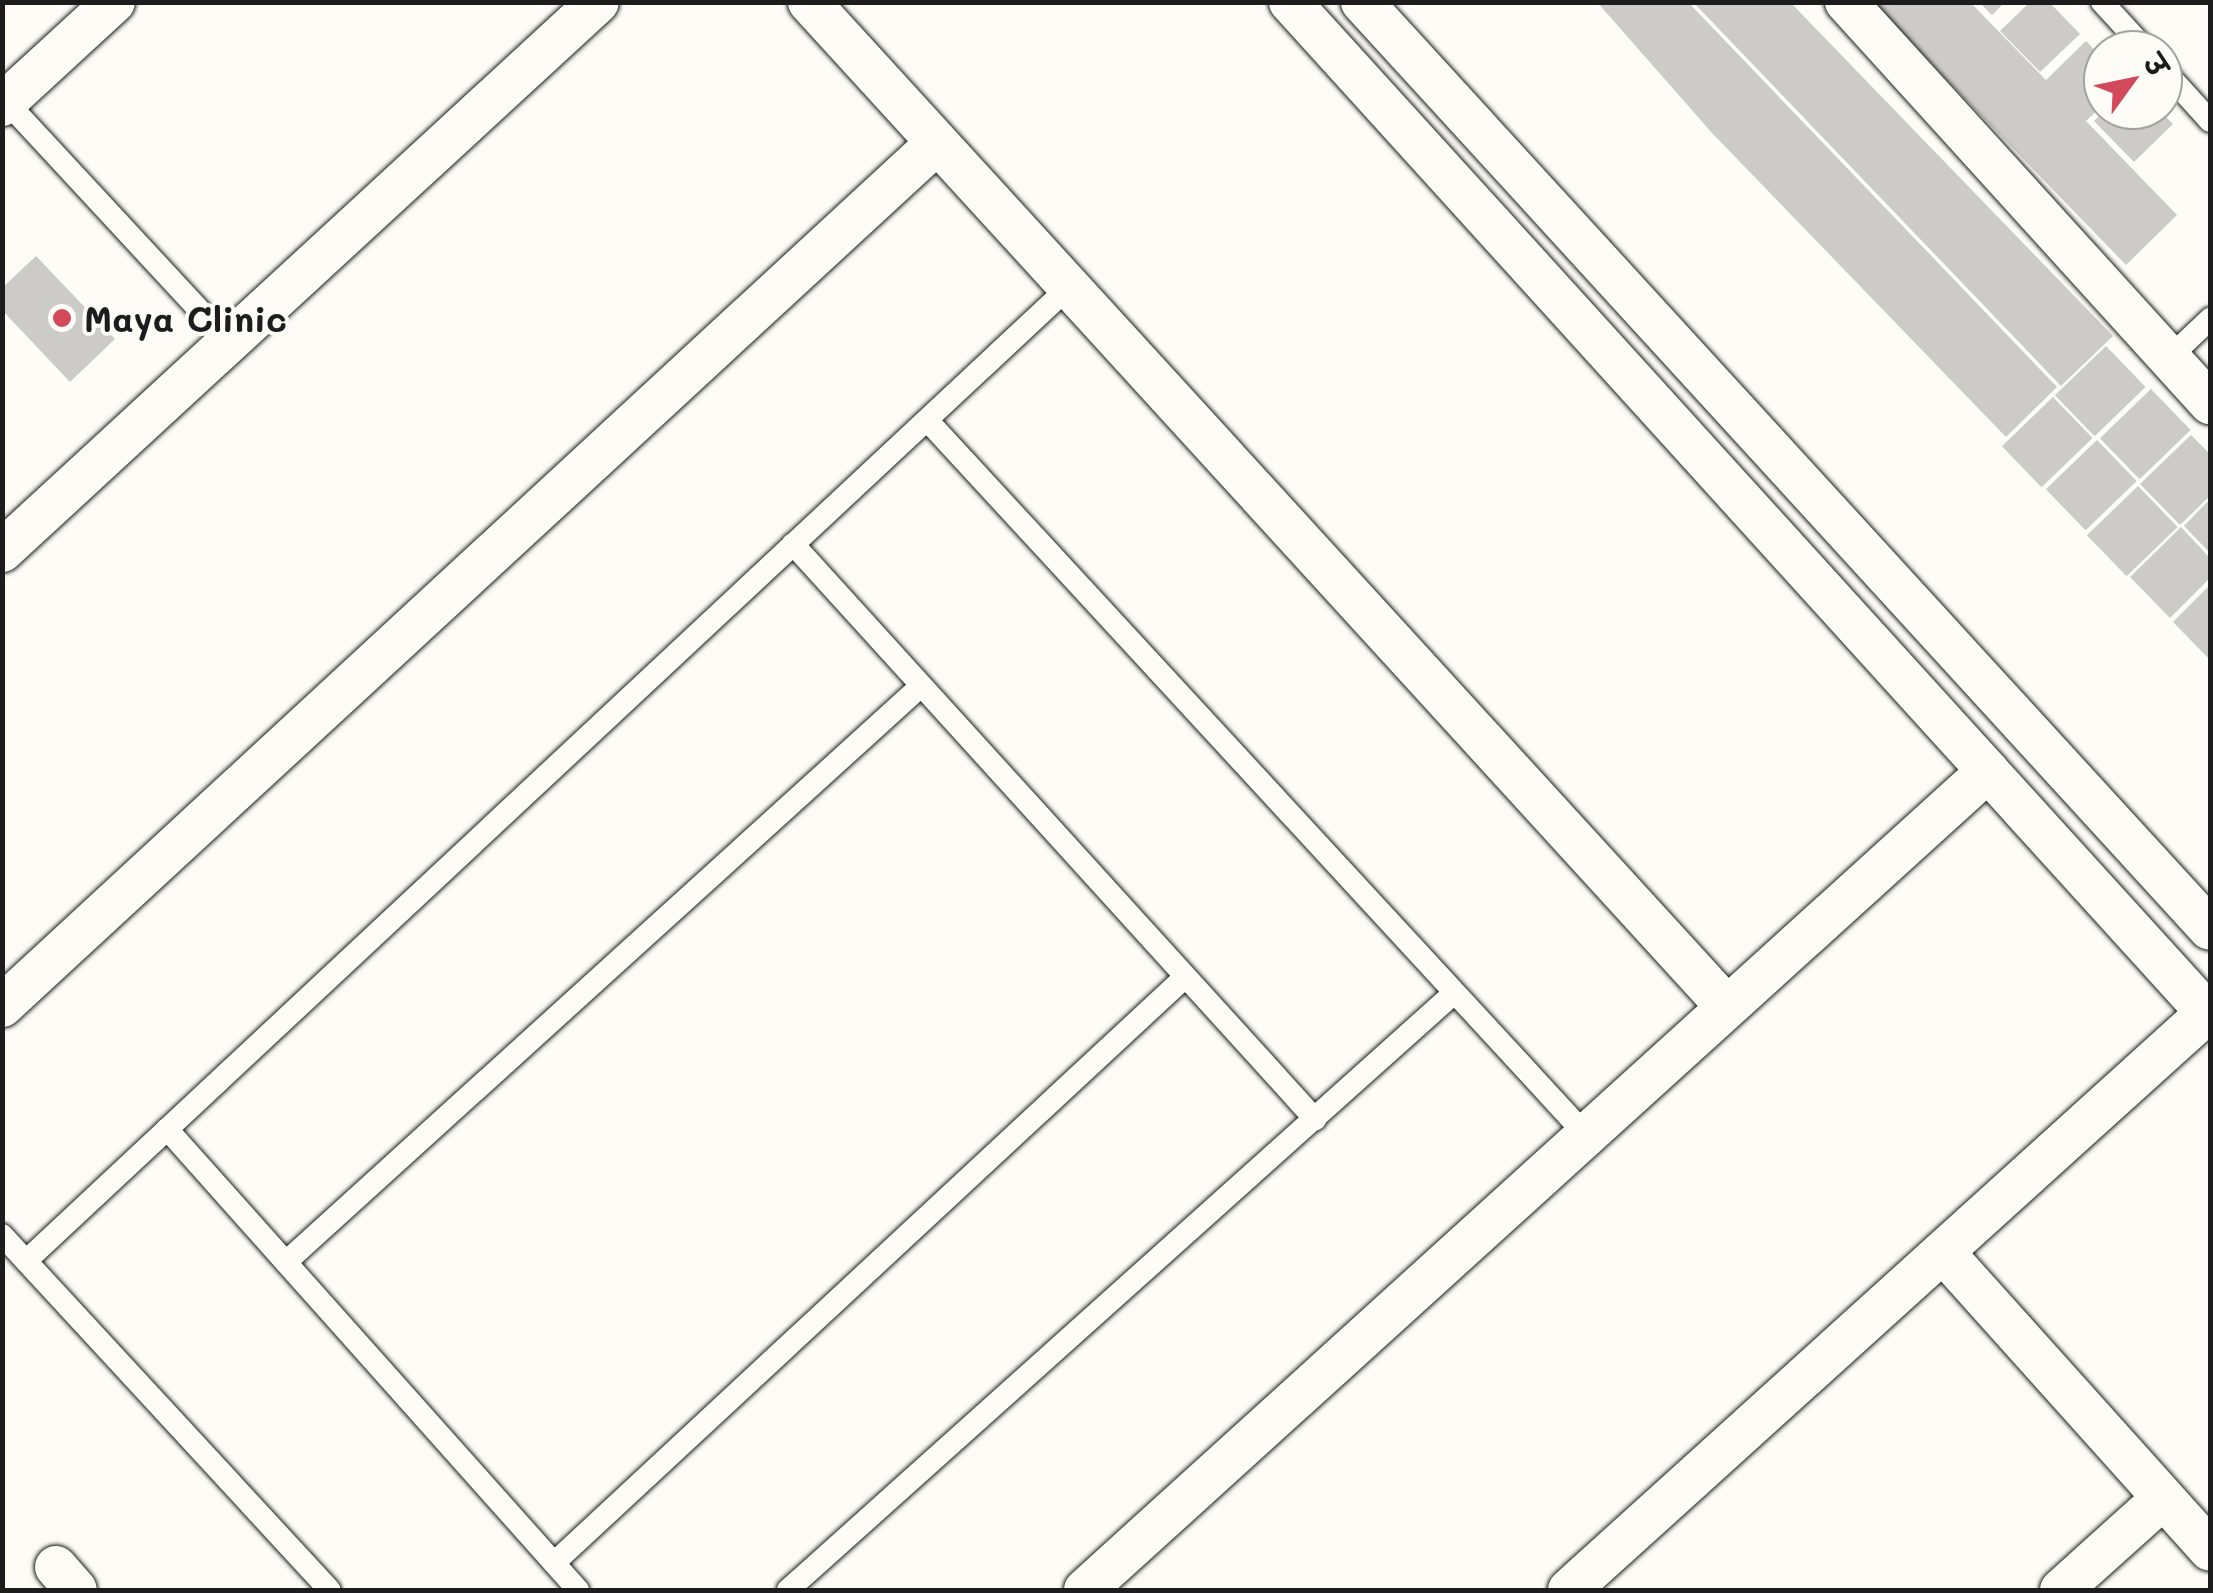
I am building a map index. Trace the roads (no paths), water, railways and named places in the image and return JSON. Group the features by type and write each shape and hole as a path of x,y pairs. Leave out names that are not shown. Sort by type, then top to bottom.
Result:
{"street":[{"path":"4,101 114,2"},
{"path":"2,551 598,2"},
{"path":"809,2 1727,1008"},
{"path":"1290,2 2210,1013 1569,1590"},
{"path":"1362,2 2210,928"},
{"path":"1846,2 2210,403"},
{"path":"2,1006 937,143"},
{"path":"1085,1590 1988,771"},
{"path":"1943,1252 2210,1550"},
{"path":"2060,1590 2163,1498"}],"lane":[{"path":"2102,2 2128,30"},
{"path":"2183,91 2210,121"},
{"path":"4,101 229,342"},
{"path":"26,1261 1069,287"},
{"path":"2169,358 2210,319"},
{"path":"927,420 1586,1135"},
{"path":"794,544 1314,1119"},
{"path":"286,1262 922,686"},
{"path":"554,1563 1186,977"},
{"path":"788,1590 1454,994"},
{"path":"167,1129 578,1590"},
{"path":"2,1235 330,1590"}],"place":[{"name":"Maya Clinic","path":"62,318"}]}
